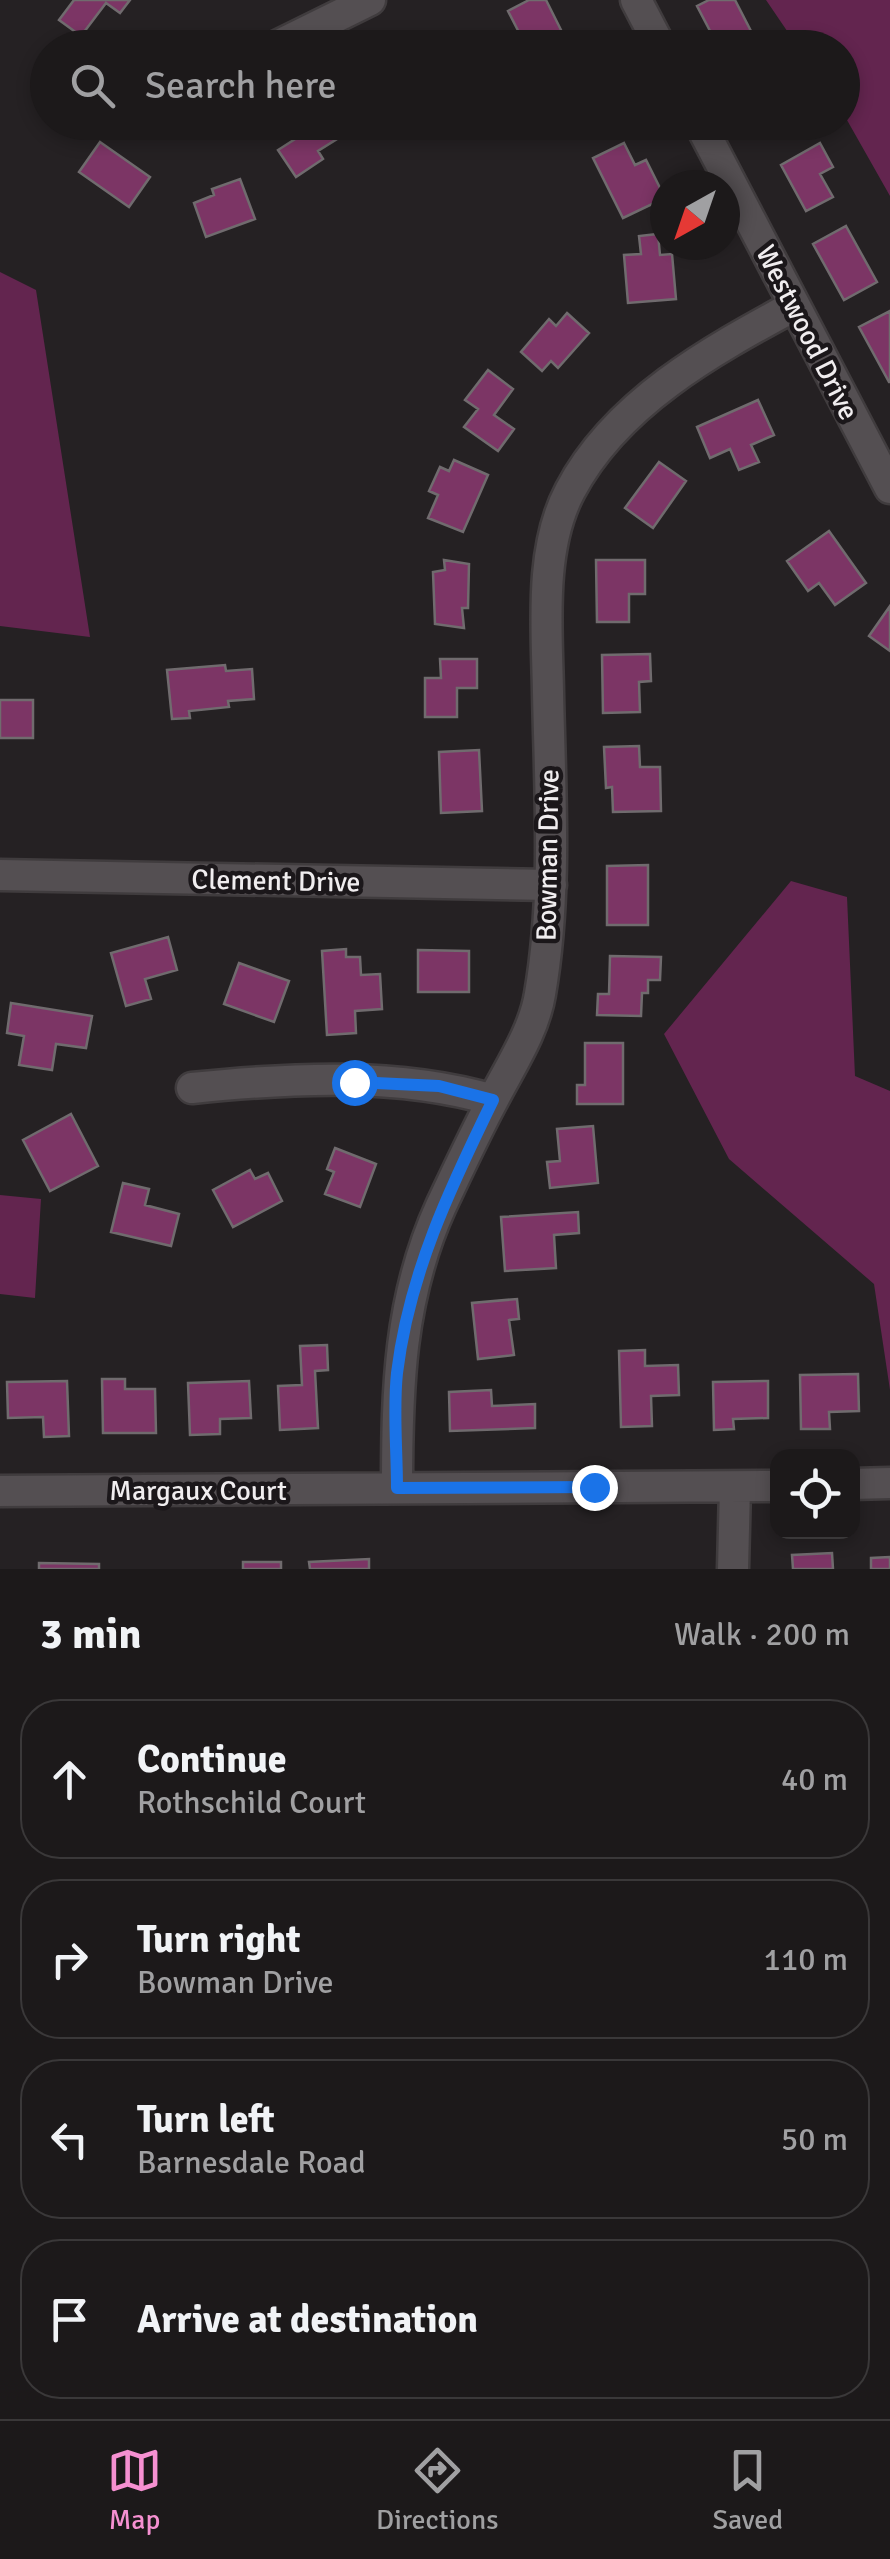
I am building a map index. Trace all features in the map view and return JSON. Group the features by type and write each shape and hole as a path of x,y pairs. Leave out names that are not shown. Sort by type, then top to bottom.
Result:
{"street":[{"path":"309,30 370,0"},
{"path":"636,0 652,30"},
{"name":"Westwood Drive","path":"709,140 890,488"},
{"name":"Bowman Drive","path":"397,1488 397,1375 412,1292 439,1211 520,1051 540,998 551,885 547,603 553,546 569,492 602,447 662,386 707,352 794,306"},
{"name":"Clement Drive","path":"0,875 551,885"},
{"path":"192,1088 268,1080 354,1082 439,1086 493,1100"},
{"path":"860,1484 890,1483"},
{"name":"Margaux Court","path":"0,1491 770,1486"},
{"path":"733,1569 735,1487"}],"shaded area":[{"path":"766,0 890,0 890,196 858,140 860,30 786,30"},
{"path":"0,272 36,290 90,637 0,626"},
{"path":"791,881 847,897 855,1076 890,1091 890,1390 874,1284 729,1159 664,1034"},
{"path":"0,1195 41,1199 35,1298 0,1294"}],"building":[{"path":"74,0 130,0 120,13 106,3 86,30 73,30 59,20"},
{"path":"529,0 546,0 561,30 518,30 508,11"},
{"path":"709,0 735,0 750,30 710,30 697,6"},
{"path":"294,140 335,140 318,151 323,159 296,177 278,150"},
{"path":"100,142 150,177 129,207 79,172"},
{"path":"624,143 635,165 646,160 651,170 650,205 623,218 593,158"},
{"path":"820,143 833,167 820,174 833,197 806,211 781,165"},
{"path":"240,179 255,219 206,237 194,203 214,195 212,189"},
{"path":"846,226 877,282 844,300 813,244"},
{"path":"650,235 650,260 673,260 676,299 628,303 624,255 641,254 639,236"},
{"path":"890,311 890,382 889,382 859,327"},
{"path":"567,313 589,333 558,368 551,361 542,371 521,352 549,319 556,326"},
{"path":"488,370 513,389 494,415 514,429 498,451 464,427 478,409 465,400"},
{"path":"758,400 774,435 751,445 759,462 739,470 730,449 710,458 697,427"},
{"path":"454,460 488,475 463,532 428,518 438,495 429,491 440,467 449,471"},
{"path":"659,462 686,481 653,528 625,508"},
{"path":"829,531 866,583 835,605 819,583 808,591 787,561"},
{"path":"444,560 469,564 468,608 462,608 464,628 435,624 433,572 445,570"},
{"path":"596,560 645,560 645,594 629,594 629,622 597,622"},
{"path":"890,606 890,651 869,636"},
{"path":"650,654 651,681 639,682 640,712 603,713 602,655"},
{"path":"440,659 477,659 477,688 457,688 457,717 425,717 425,678 441,678"},
{"path":"225,665 226,671 252,669 254,699 228,701 229,707 189,711 190,718 172,719 167,670"},
{"path":"0,700 33,700 33,738 0,738"},
{"path":"639,746 640,767 660,767 661,811 613,812 612,787 606,788 604,747"},
{"path":"479,750 482,811 441,813 439,752"},
{"path":"648,865 648,925 607,925 607,866"},
{"path":"168,937 177,970 145,979 151,999 126,1006 111,953"},
{"path":"346,949 346,957 360,957 361,975 380,974 382,1009 355,1011 356,1033 327,1035 322,951"},
{"path":"418,950 469,951 469,992 418,992"},
{"path":"610,956 661,957 660,980 648,980 648,993 642,993 641,1016 597,1015 598,994 609,994"},
{"path":"239,963 289,981 274,1022 224,1004"},
{"path":"11,1003 92,1016 86,1048 56,1044 52,1070 19,1065 24,1036 7,1033"},
{"path":"585,1043 623,1043 623,1104 577,1104 577,1085 585,1085"},
{"path":"71,1114 98,1166 50,1191 23,1140"},
{"path":"593,1126 598,1183 550,1188 547,1162 560,1161 557,1129"},
{"path":"335,1148 376,1164 360,1207 325,1194 334,1172 327,1169"},
{"path":"250,1170 255,1179 268,1173 282,1201 233,1227 213,1190"},
{"path":"123,1183 149,1189 145,1205 179,1214 171,1246 111,1232"},
{"path":"578,1212 579,1233 554,1235 556,1268 505,1271 501,1217"},
{"path":"517,1299 519,1319 509,1320 514,1355 478,1359 472,1303"},
{"path":"327,1345 328,1370 315,1371 318,1428 280,1430 278,1386 302,1385 300,1346"},
{"path":"645,1350 645,1366 678,1365 679,1395 651,1396 652,1426 621,1427 619,1351"},
{"path":"858,1374 859,1411 829,1412 830,1429 801,1429 800,1375"},
{"path":"102,1379 125,1379 125,1389 155,1389 156,1433 103,1433"},
{"path":"67,1381 69,1436 44,1437 43,1417 8,1418 7,1382"},
{"path":"249,1381 251,1418 220,1419 220,1434 190,1435 188,1383"},
{"path":"768,1381 768,1418 733,1419 734,1429 714,1430 713,1382"},
{"path":"491,1390 492,1406 535,1404 535,1428 450,1431 449,1392"},
{"path":"832,1553 833,1569 793,1569 792,1555"},
{"path":"890,1557 890,1569 871,1569 871,1558"},
{"path":"369,1559 369,1569 310,1569 309,1562"},
{"path":"243,1562 281,1562 281,1569 243,1569"},
{"path":"39,1563 99,1564 99,1569 39,1569"}],"route":[{"path":"354,1082 439,1086 493,1100 439,1211 412,1292 397,1375 397,1488 594,1487"}]}
